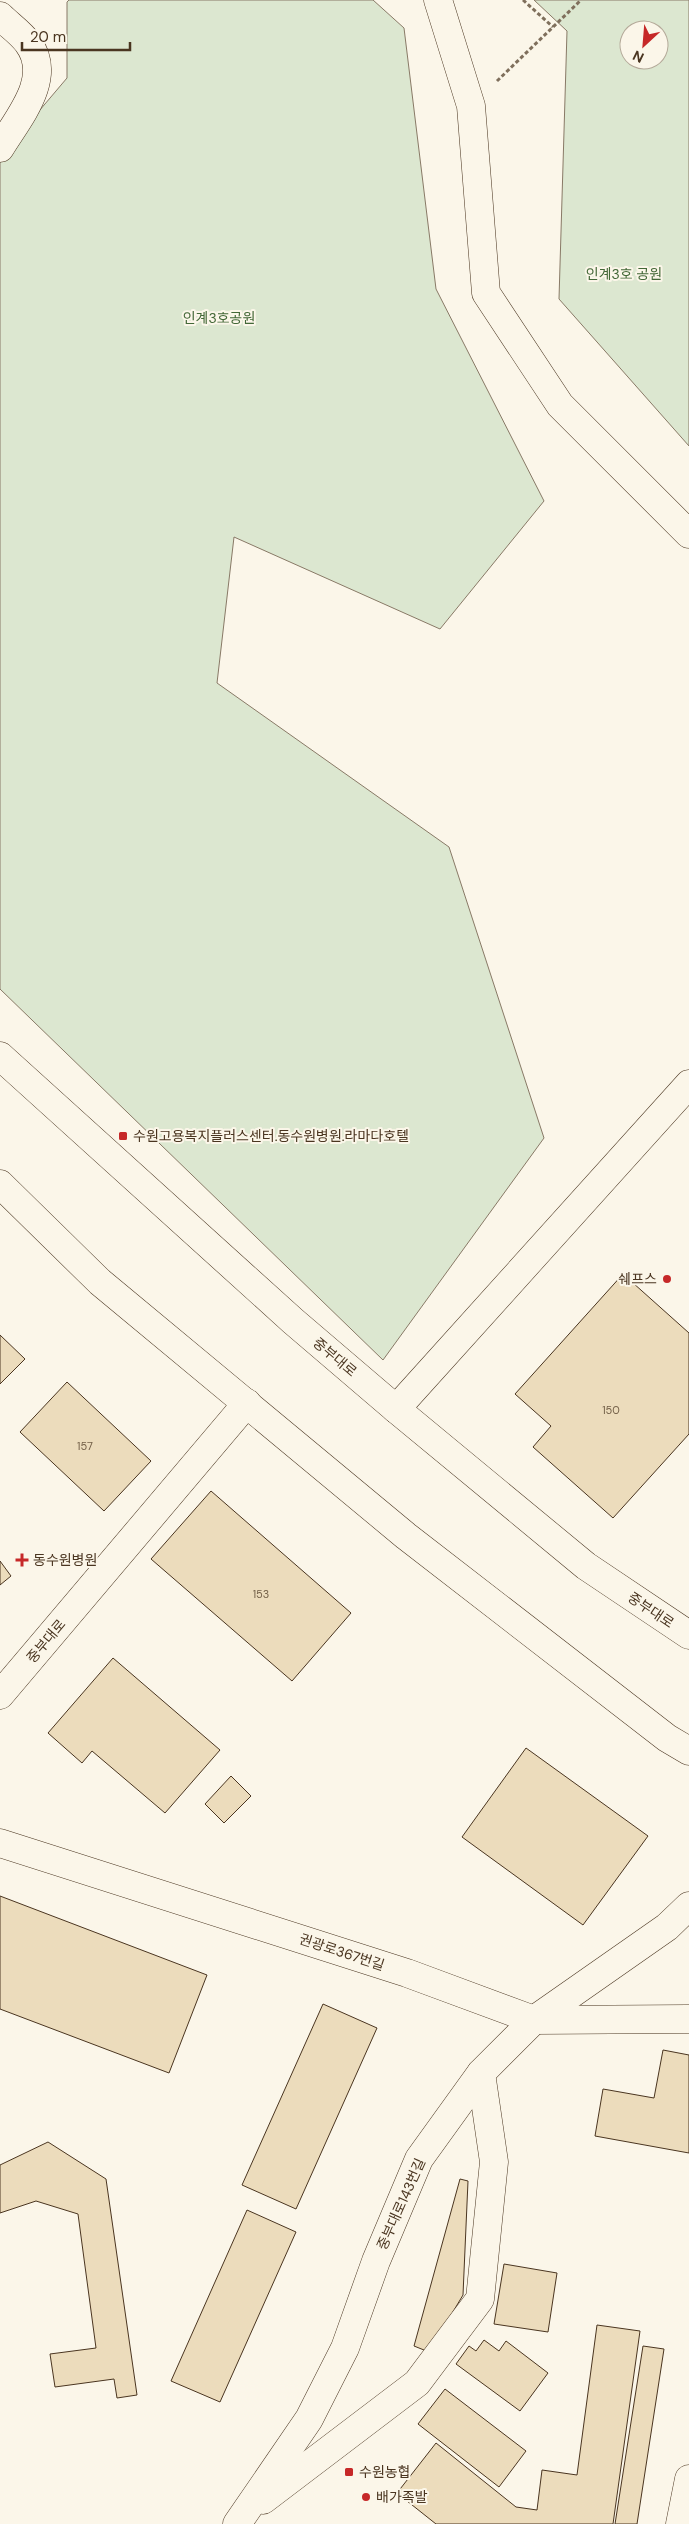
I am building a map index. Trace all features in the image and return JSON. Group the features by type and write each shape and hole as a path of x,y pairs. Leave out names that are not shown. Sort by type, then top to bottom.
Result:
{"street":[{"path":"438,0 471,106 486,293 560,406 689,534"},
{"path":"0,16 28,44 37,64 35,90 0,148"},
{"name":"중부대로","path":"0,1056 293,1321 396,1409 586,1566 689,1635"},
{"path":"396,1409 689,1084"},
{"path":"0,1184 100,1282 406,1536 660,1732 689,1751"},
{"name":"중부대로","path":"5,1680 247,1404"},
{"name":"권광로367번길","path":"0,1843 398,1970 534,2020 689,2019"},
{"name":"중부대로143번길","path":"241,2518 309,2419 345,2348 376,2261 419,2159 481,2073 534,2020 667,1926 689,1906"},
{"path":"241,2518 417,2383 480,2299 494,2162 481,2073"},
{"path":"680,2524 689,2480"}],"path":[{"path":"523,0 552,27"},
{"path":"471,106 581,0"}],"green space":[{"name":"인계3호공원","path":"69,0 373,0 404,28 436,289 544,501 440,629 234,537 217,683 449,847 544,1138 383,1360 0,989 0,157 67,78 67,2"},
{"name":"인계3호 공원","path":"534,0 689,0 689,446 559,299 567,31"}],"building":[{"path":"623,1274 689,1333 689,1434 613,1518 533,1447 551,1426 515,1394"},
{"path":"0,1335 25,1359 0,1384"},
{"path":"67,1382 151,1461 104,1511 20,1432"},
{"path":"211,1491 351,1613 292,1681 151,1559"},
{"path":"0,1561 11,1576 0,1585"},
{"path":"113,1658 220,1750 165,1813 92,1751 82,1763 48,1733"},
{"path":"526,1748 648,1836 583,1925 462,1837"},
{"path":"231,1776 251,1796 224,1823 205,1804"},
{"path":"0,1896 207,1975 169,2073 0,2009"},
{"path":"323,2004 377,2028 296,2209 242,2185"},
{"path":"663,2050 689,2055 689,2153 595,2136 603,2089 654,2098"},
{"path":"48,2142 106,2179 137,2395 117,2398 114,2379 55,2387 50,2354 96,2348 78,2214 36,2201 0,2213 0,2165"},
{"path":"460,2179 468,2181 463,2295 429,2352 414,2346"},
{"path":"247,2210 296,2232 220,2402 171,2381"},
{"path":"504,2264 557,2273 548,2332 494,2324"},
{"path":"597,2325 640,2331 613,2524 436,2524 397,2493 436,2443 516,2507 537,2510 542,2470 577,2475"},
{"path":"484,2340 499,2351 506,2341 548,2373 520,2411 456,2364 469,2346 476,2351"},
{"path":"643,2346 664,2349 637,2524 615,2524"},
{"path":"445,2389 526,2451 499,2487 418,2424"}],"place":[{"name":"수원고용복지플러스센터.동수원병원.라마다호텔","path":"123,1136"},
{"name":"쉐프스","path":"667,1279"},
{"name":"동수원병원","path":"22,1560"},
{"name":"수원농협","path":"349,2472"},
{"name":"배가족발","path":"366,2497"}]}
